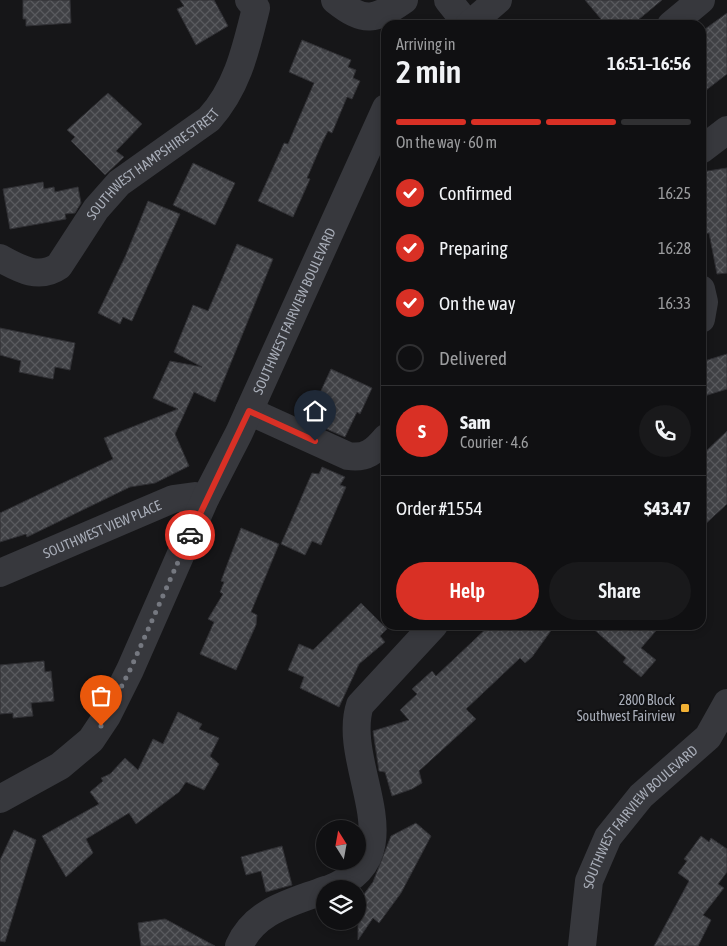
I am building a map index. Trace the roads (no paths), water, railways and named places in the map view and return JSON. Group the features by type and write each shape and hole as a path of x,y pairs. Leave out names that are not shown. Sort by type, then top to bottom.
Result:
{"street":[{"path":"335,0 347,10 369,17 382,15 404,0"},
{"path":"448,0 464,20"},
{"path":"474,20 498,0"},
{"path":"677,20 701,0"},
{"name":"SOUTHWEST HAMPSHIRE STREET","path":"0,258 37,274 45,274 59,266 96,209 119,183 196,129 220,106 232,88 260,3"},
{"name":"SOUTHWEST FAIRVIEW BOULEVARD","path":"0,799 60,766 91,740 101,726 130,670 206,498 249,411 381,119"},
{"path":"706,146 727,130"},
{"path":"249,411 348,456 366,456 376,450 381,444"},
{"name":"SOUTHWEST VIEW PLACE","path":"0,573 173,499 195,496 206,498"},
{"path":"347,880 363,864 373,841 373,816 355,732 356,717 360,705 366,696 429,630"},
{"name":"SOUTHWEST FAIRVIEW BOULEVARD","path":"582,946 589,881 608,837 641,796 708,737 727,703"},
{"path":"240,946 250,927 266,913 316,894"}],"place":[{"name":"2800 Block Southwest Fairview","path":"685,708"}]}
